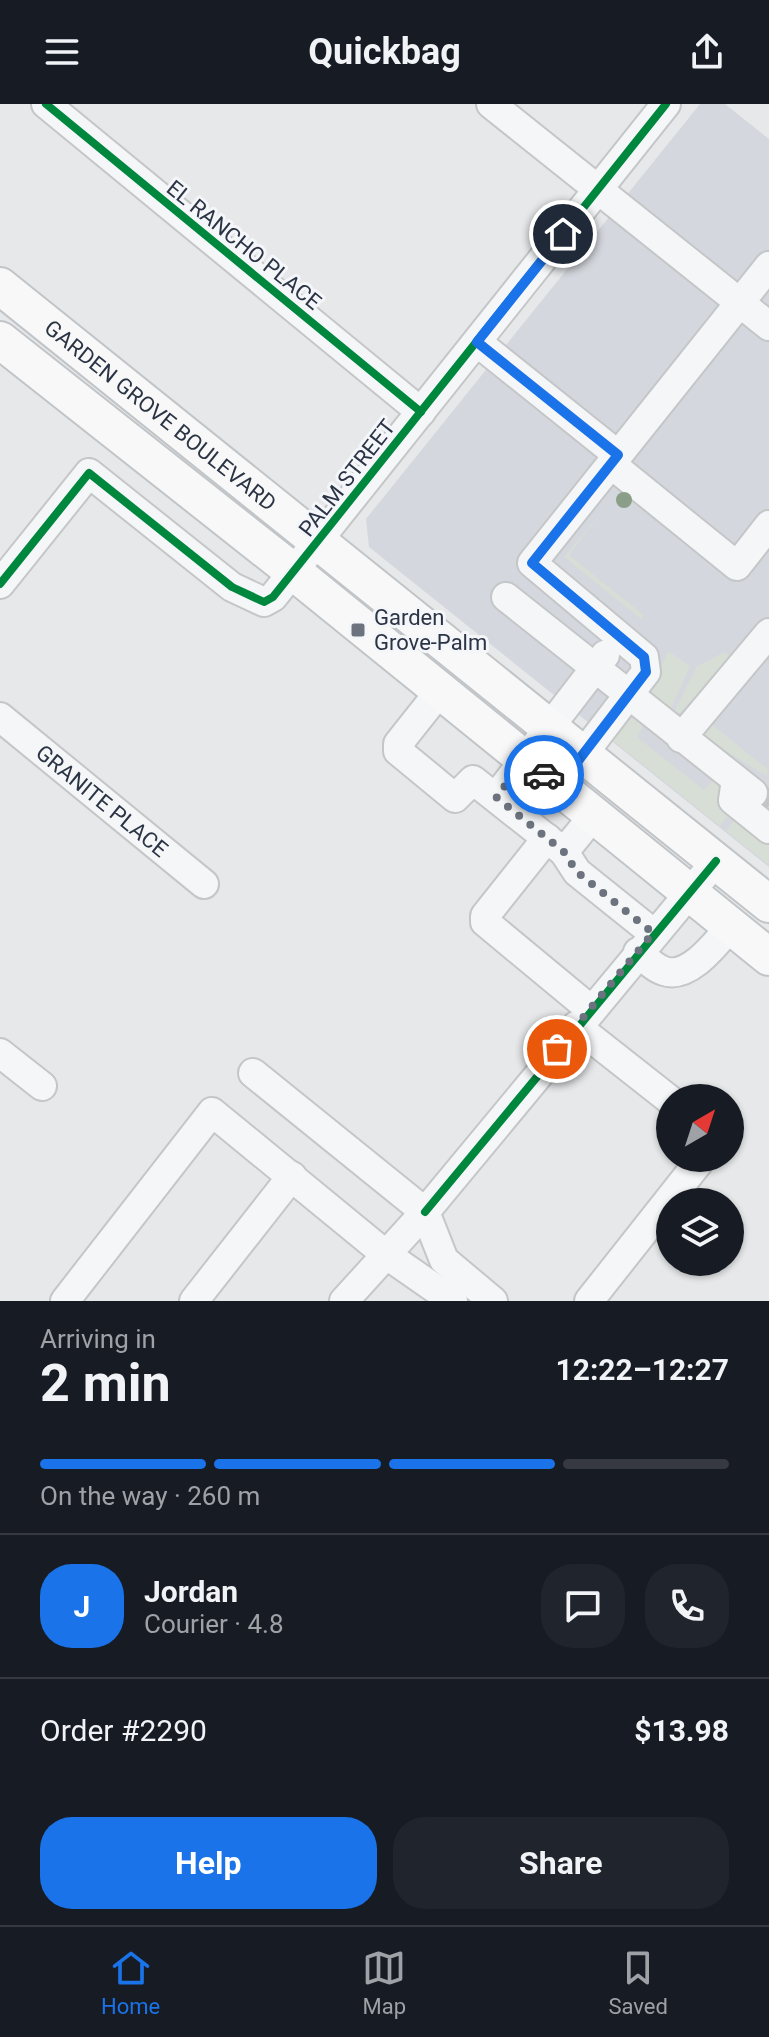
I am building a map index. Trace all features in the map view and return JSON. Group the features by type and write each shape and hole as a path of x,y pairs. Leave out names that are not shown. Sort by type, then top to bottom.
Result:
{"main road":[{"name":"GARDEN GROVE BOULEVARD","path":"0,286 769,904"},
{"name":"GARDEN GROVE BOULEVARD","path":"2,344 295,573 769,957"}],"street":[{"path":"491,104 769,326"},
{"name":"PALM STREET","path":"295,573 666,104"},
{"name":"EL RANCHO PLACE","path":"45,105 421,412"},
{"path":"558,787 646,672 644,657 532,563 769,266"},
{"path":"477,342 743,573 769,525"},
{"path":"0,584 89,473 249,598 264,602 295,573"},
{"path":"506,597 744,786 733,800 769,829"},
{"path":"681,738 766,644 769,617"},
{"path":"496,797 596,670 617,633"},
{"path":"440,691 398,744 398,751 455,798 473,780 555,845 645,942 661,971 673,973 691,966 731,926"},
{"name":"GRANITE PLACE","path":"0,717 204,884"},
{"path":"594,815 555,845 485,916 485,922 656,1087"},
{"path":"344,1301 384,1253 425,1212 687,891 716,861"},
{"path":"0,1053 42,1086"},
{"path":"253,1073 425,1212 444,1260 493,1301"},
{"path":"65,1301 212,1112 384,1253 453,1301"},
{"path":"589,1301 691,1172"},
{"path":"194,1301 292,1176"}],"shaded area":[{"path":"700,104 725,104 769,139 769,867 369,547 366,519"},
{"path":"607,505 569,555 644,615 641,619 564,557"},
{"path":"668,651 690,666 670,711 649,694"},
{"path":"724,652 734,659 676,716 673,714 696,667"},
{"path":"628,714 645,723 637,737 704,790 713,780 720,783 718,801 731,812 720,826 605,734"},
{"path":"711,724 769,770 766,776 702,736"},
{"path":"737,817 769,843 769,865 726,831"}],"tunnel":[{"path":"753,793 769,806"}],"cycle path":[{"path":"46,104 421,412"},
{"path":"0,584 89,473 232,587 264,602 273,597 666,104"},
{"path":"425,1212 716,861"}],"way so far":[{"path":"544,775 526,760 496,797 564,852 577,872 653,933 557,1049"}],"place":[{"name":"Garden Grove-Palm","path":"358,630"}],"route":[{"path":"544,775 558,787 646,672 644,657 532,563 618,455 477,342 563,234"}]}
